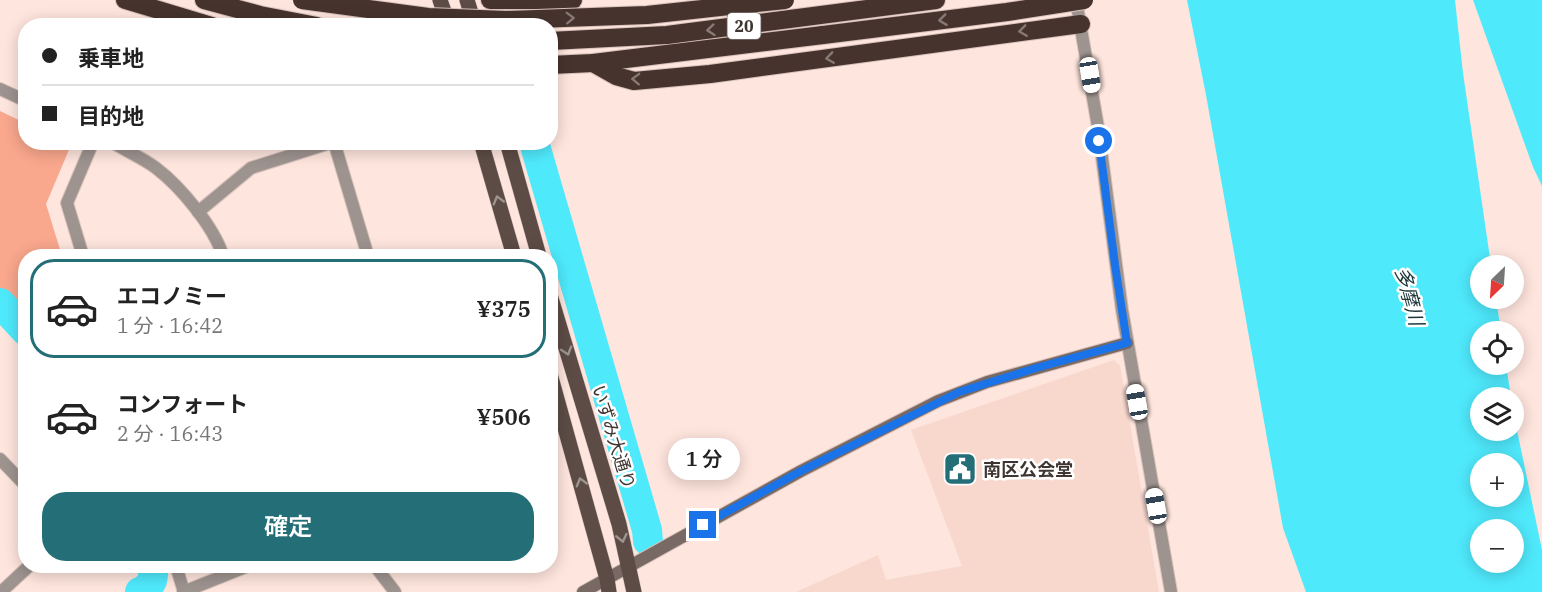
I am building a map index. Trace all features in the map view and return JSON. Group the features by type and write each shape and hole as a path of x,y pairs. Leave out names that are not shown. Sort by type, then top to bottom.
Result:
{"highway":[{"path":"125,0 185,18"},
{"path":"204,0 275,18"},
{"name":"20","path":"302,0 409,15 467,18"},
{"path":"490,0 573,0"},
{"name":"20","path":"558,18 647,15 785,0"},
{"name":"20","path":"558,41 667,35 936,0"},
{"path":"558,65 593,63 823,35 1084,0"},
{"path":"593,63 616,76 634,81 722,72 1081,24"}],"main road":[{"path":"440,0 446,18"},
{"path":"467,0 473,18"},
{"path":"483,150 512,249"},
{"path":"509,150 537,249"},
{"name":"いずみ大通り","path":"558,322 619,524 634,592"},
{"path":"558,403 608,585"}],"street":[{"path":"1076,0 1098,127 1127,343 1171,592"},
{"path":"0,89 18,97"},
{"path":"81,249 67,203 90,150"},
{"path":"125,150 157,168 198,212 221,249"},
{"path":"198,212 251,168 308,150"},
{"path":"336,150 366,249"},
{"path":"583,592 608,585 629,567 801,471 938,401 987,382 1127,343"},
{"path":"0,459 18,478"},
{"path":"1,592 21,573"},
{"path":"178,573 184,592 231,573"},
{"path":"380,573 395,592"}],"shaded area":[{"path":"0,111 18,120 18,150 69,150 46,204 60,249 18,249 18,336 0,317"},
{"path":"1114,360 1120,366 1159,592 796,592 878,555 886,580 962,566 911,430"}],"water":[{"name":"多摩川","path":"1187,0 1455,0 1463,73 1490,255 1470,255 1470,309 1498,309 1499,321 1470,321 1470,375 1508,375 1509,387 1470,387 1470,441 1519,441 1522,453 1470,453 1470,507 1524,507 1524,464 1542,550 1542,592 1306,592 1283,528"},
{"path":"1473,0 1542,0 1542,186 1533,167"}],"waterway":[{"path":"536,150 647,530 648,541"},
{"path":"0,303 18,322"},
{"path":"140,592 152,582 153,573"}],"place":[{"name":"南区公会堂","path":"960,469"}],"route":[{"path":"703,525 801,471 938,401 987,382 1127,343 1099,141"}]}
